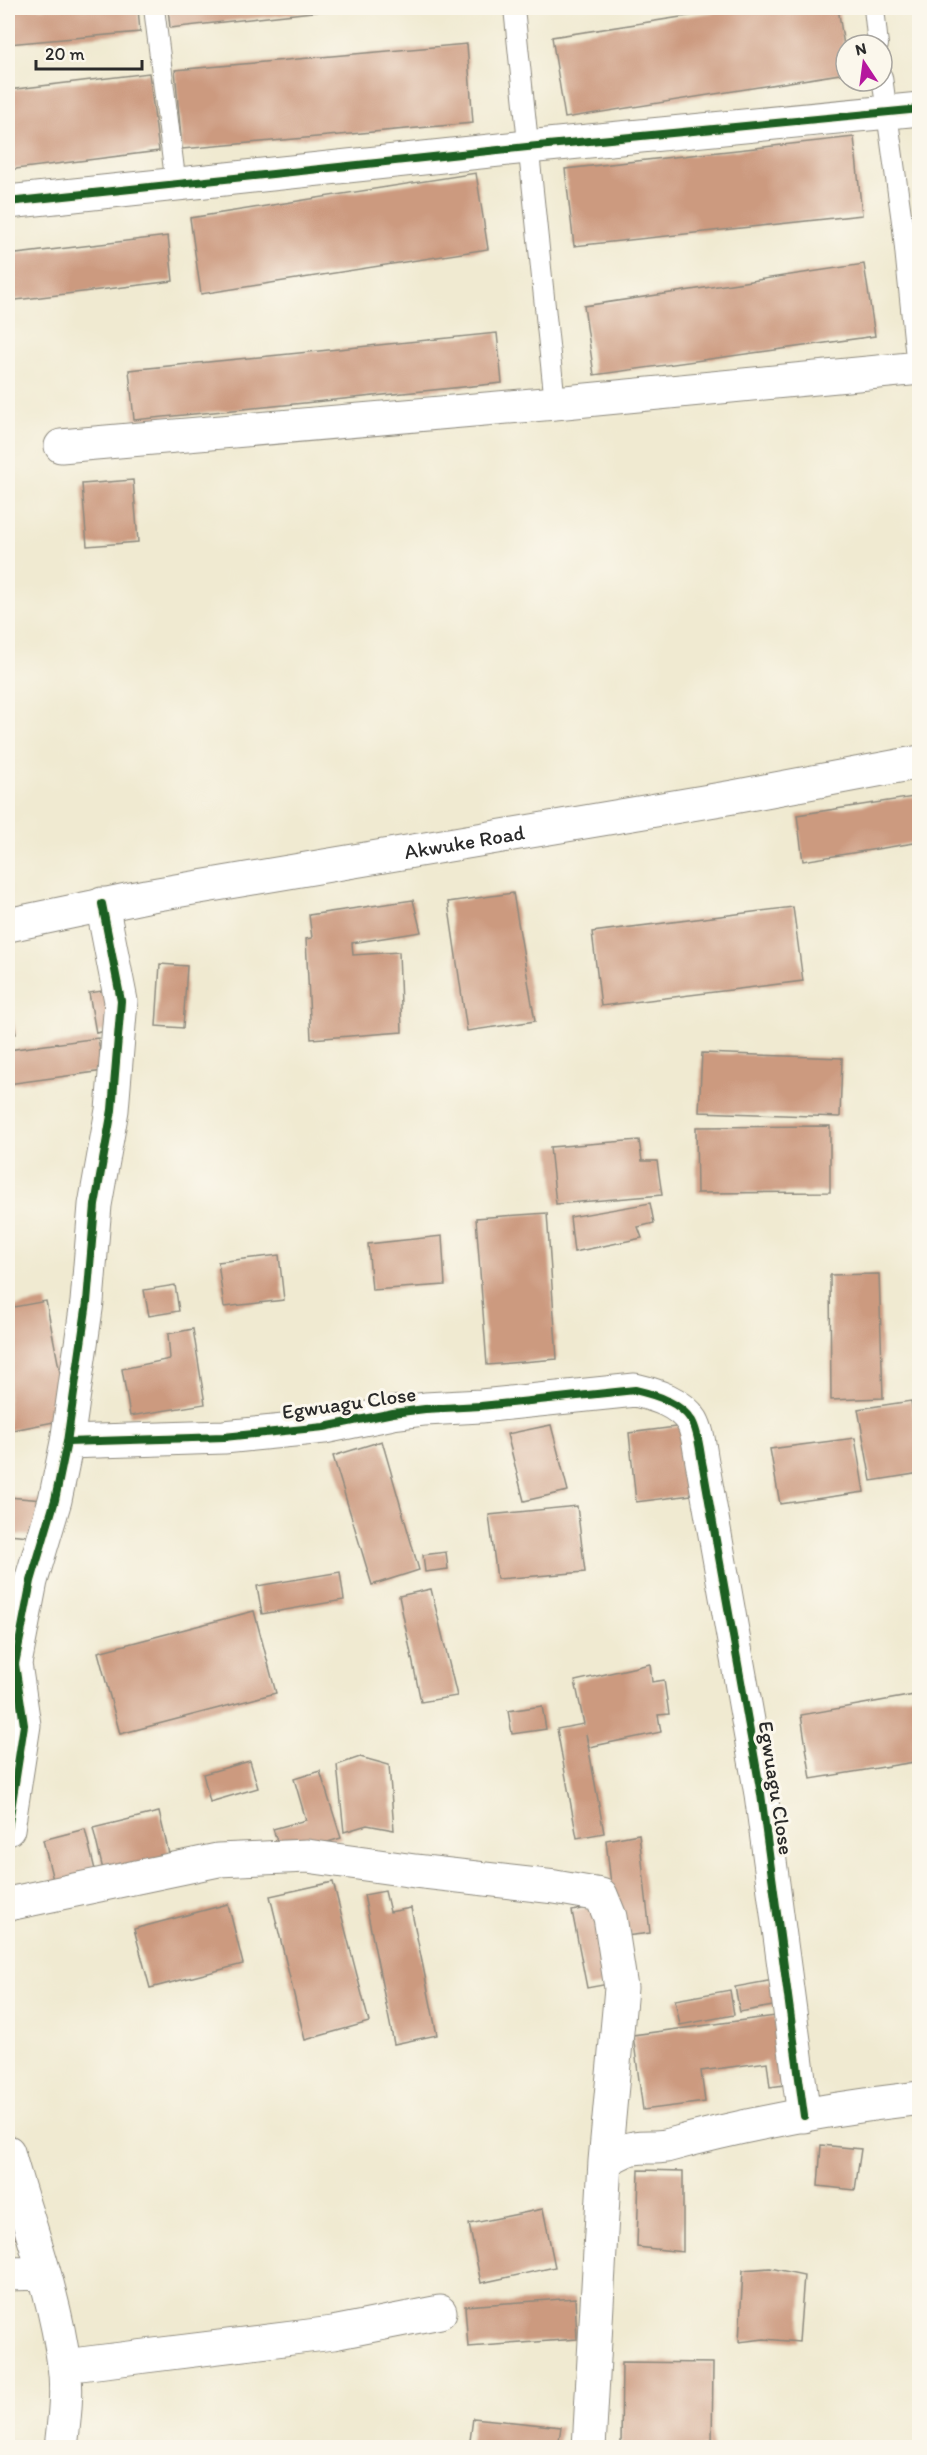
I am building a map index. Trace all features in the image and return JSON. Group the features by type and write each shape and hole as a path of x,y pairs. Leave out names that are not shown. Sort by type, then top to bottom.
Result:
{"street":[{"path":"8,202 527,147 920,109"},
{"path":"61,446 555,403 918,368"},
{"name":"Akwuke Road","path":"8,925 102,904 733,797 920,762"},
{"path":"8,1829 24,1725 15,1664 31,1581 55,1500 67,1442 87,1302 95,1205 112,1110 121,1001 102,904"},
{"name":"Egwuagu Close","path":"67,1442 224,1437 324,1427 425,1409 481,1406 635,1390 660,1396 678,1407 692,1422 703,1467 761,1794 804,2116"},
{"path":"8,1904 218,1860 307,1856 602,1895 610,1917 621,1988 604,2161 589,2448"},
{"path":"604,2161 632,2148 663,2147 691,2138 866,2104 920,2098"},
{"path":"8,2152 44,2273 64,2366 65,2396 61,2448"},
{"path":"8,2274 44,2273"},
{"path":"64,2366 333,2333 440,2312"}],"lane":[{"path":"154,8 176,186"},
{"path":"514,8 555,403"},
{"path":"874,8 877,33"},
{"path":"884,93 903,229 918,368"}],"building":[{"path":"8,8 138,8 140,32 8,44"},
{"path":"168,8 339,8 339,9 170,28"},
{"path":"739,8 838,8 842,33 834,33 834,75 565,118 552,37"},
{"path":"467,44 473,123 182,149 175,70"},
{"path":"149,73 159,151 8,170 8,90"},
{"path":"854,137 862,215 574,246 565,169"},
{"path":"476,173 488,249 201,294 190,218"},
{"path":"168,236 173,281 8,301 8,255"},
{"path":"864,264 875,336 594,375 584,306"},
{"path":"497,333 502,383 134,420 129,370"},
{"path":"133,480 138,542 87,546 82,484"},
{"path":"920,796 920,842 803,861 797,815"},
{"path":"513,893 535,1021 467,1031 448,902"},
{"path":"413,900 421,932 352,943 353,955 399,952 402,1032 311,1039 306,939 312,938 309,915"},
{"path":"793,907 803,981 601,1006 592,932"},
{"path":"160,964 187,966 183,1028 156,1026"},
{"path":"108,990 115,1029 96,1033 89,993"},
{"path":"8,999 16,1034 8,1036"},
{"path":"98,1038 103,1071 8,1084 8,1050"},
{"path":"702,1053 842,1058 840,1117 699,1112"},
{"path":"830,1126 830,1192 697,1193 696,1127"},
{"path":"639,1140 642,1161 657,1161 662,1195 556,1204 550,1147"},
{"path":"650,1203 654,1223 638,1227 642,1238 574,1252 570,1217"},
{"path":"547,1213 557,1359 487,1365 476,1218"},
{"path":"442,1236 445,1285 372,1290 368,1244"},
{"path":"279,1255 284,1300 224,1307 218,1262"},
{"path":"879,1274 883,1398 831,1400 830,1275"},
{"path":"175,1285 179,1311 149,1316 144,1290"},
{"path":"46,1301 69,1419 8,1431 8,1308"},
{"path":"193,1329 205,1404 130,1416 122,1369 170,1359 168,1334"},
{"path":"911,1401 920,1455 920,1473 871,1481 858,1409"},
{"path":"551,1425 568,1491 524,1501 507,1434"},
{"path":"691,1425 699,1494 636,1502 629,1433"},
{"path":"855,1438 864,1492 780,1504 770,1449"},
{"path":"382,1441 419,1570 372,1585 333,1456"},
{"path":"8,1497 43,1500 40,1537 8,1534"},
{"path":"577,1506 585,1572 497,1579 489,1515"},
{"path":"446,1552 448,1569 425,1572 423,1555"},
{"path":"340,1572 344,1600 262,1614 257,1586"},
{"path":"431,1589 457,1696 421,1702 399,1596"},
{"path":"254,1611 276,1693 120,1734 98,1652"},
{"path":"650,1664 652,1682 664,1680 669,1714 658,1715 661,1732 589,1747 586,1734 604,1833 577,1838 557,1729 584,1724 575,1681"},
{"path":"920,1694 920,1761 811,1779 801,1715"},
{"path":"542,1706 546,1729 512,1734 508,1711"},
{"path":"360,1757 389,1765 394,1830 367,1825 344,1832 337,1765"},
{"path":"250,1761 258,1788 210,1802 203,1774"},
{"path":"320,1771 341,1838 282,1856 273,1829 306,1820 294,1779"},
{"path":"159,1812 170,1858 104,1874 93,1828"},
{"path":"85,1829 97,1878 55,1888 43,1840"},
{"path":"639,1834 650,1933 617,1937 606,1840"},
{"path":"333,1882 369,2022 305,2040 270,1896"},
{"path":"385,1891 390,1912 411,1908 437,2035 394,2044 364,1895"},
{"path":"228,1904 243,1964 150,1988 134,1929"},
{"path":"600,1905 614,1983 587,1988 572,1911"},
{"path":"779,1979 784,2004 740,2012 735,1987"},
{"path":"730,1990 734,2015 680,2025 675,2000"},
{"path":"775,2016 784,2085 770,2087 767,2062 701,2071 705,2102 643,2110 633,2035"},
{"path":"821,2145 861,2149 855,2190 818,2186"},
{"path":"639,2170 683,2171 683,2252 637,2247"},
{"path":"8,2198 18,2238 8,2240"},
{"path":"543,2209 555,2267 481,2283 469,2224"},
{"path":"770,2268 804,2275 799,2342 764,2339 739,2342 743,2270"},
{"path":"575,2298 577,2339 468,2347 465,2306"},
{"path":"622,2362 713,2363 712,2448 621,2448"},
{"path":"473,2418 561,2427 558,2448 469,2448"}],"cycle path":[{"path":"8,202 527,147 920,109"},
{"path":"8,1829 24,1725 15,1664 31,1581 55,1500 67,1442 87,1302 95,1205 112,1110 121,1001 102,904"},
{"path":"67,1442 224,1437 324,1427 425,1409 481,1406 635,1390 659,1397 674,1404 687,1414 698,1437 761,1794 804,2116"}]}
